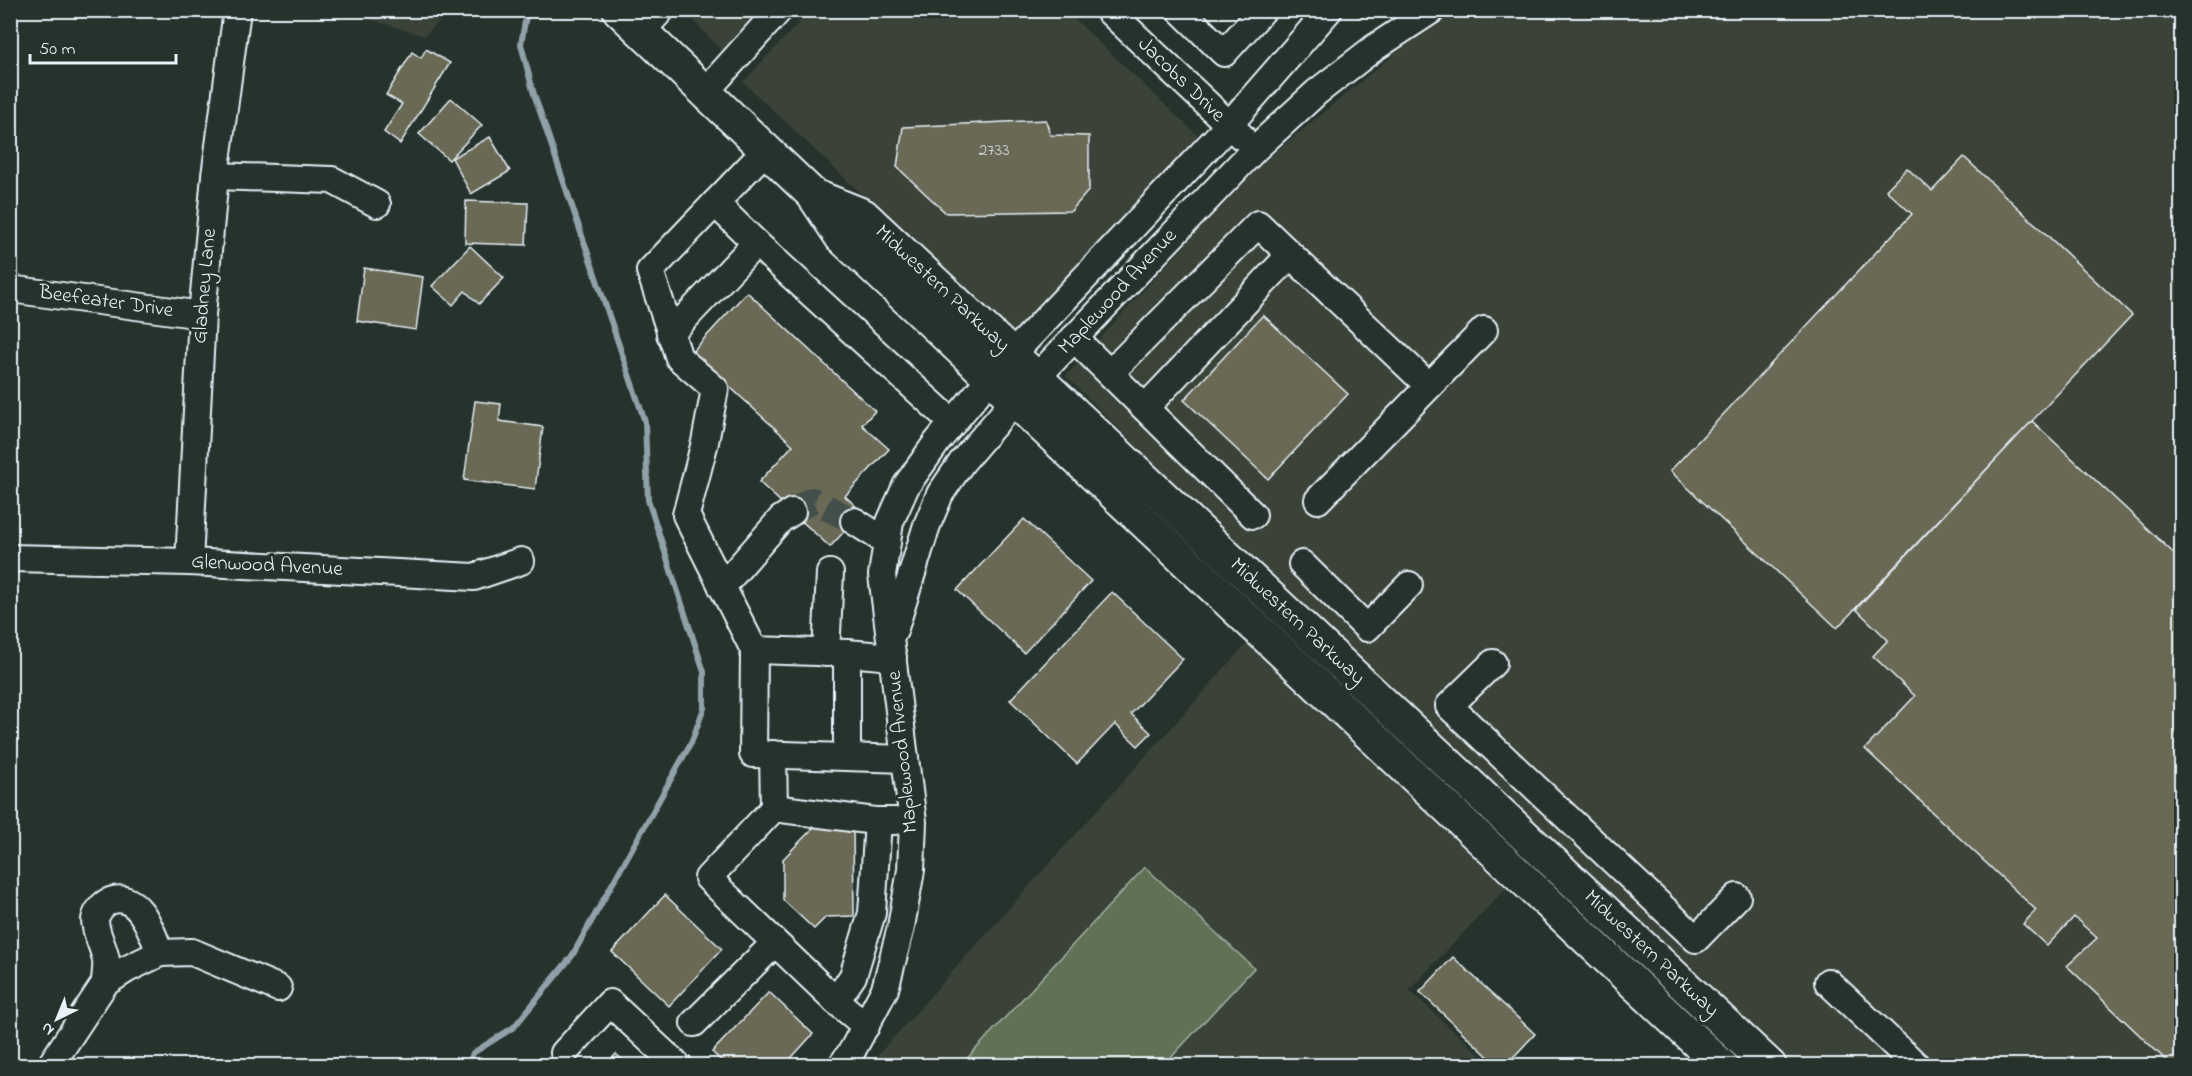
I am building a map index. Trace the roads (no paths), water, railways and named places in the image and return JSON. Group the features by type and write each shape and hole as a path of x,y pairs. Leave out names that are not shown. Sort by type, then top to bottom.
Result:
{"main road":[{"name":"Midwestern Parkway","path":"619,10 651,21 705,92 813,195 841,237 991,377 1026,389 1372,692 1770,1065"},
{"name":"Midwestern Parkway","path":"813,195 863,215 1012,355 1026,389 1350,716 1722,1065"},
{"path":"1350,716 1372,692"},
{"path":"1688,1033 1709,1009"}],"street":[{"name":"Gladney Lane","path":"189,562 202,315 215,176 237,10"},
{"path":"705,92 779,10"},
{"name":"Jacobs Drive","path":"1108,10 1255,149"},
{"path":"1180,10 1224,53 1263,10"},
{"name":"Maplewood Avenue","path":"841,1065 852,1051 885,989 901,927 911,870 913,822 882,575 890,522 906,486 937,442 991,377 1229,125 1329,10"},
{"name":"Maplewood Avenue","path":"892,649 924,536 940,494 962,462 1026,389 1255,149 1317,92 1374,48 1432,10"},
{"path":"766,150 650,271 669,334 679,358 715,389 705,442 686,515 754,650 753,754 905,759"},
{"path":"215,176 332,180 377,204"},
{"path":"715,203 953,423"},
{"path":"1110,373 1258,224 1429,386"},
{"path":"669,334 756,243"},
{"path":"1145,408 1290,255"},
{"name":"Beefeater Drive","path":"10,289 202,315"},
{"path":"1318,500 1484,330"},
{"path":"1074,338 1253,515"},
{"path":"722,587 781,519 792,512"},
{"path":"854,521 887,542"},
{"name":"Glenwood Avenue","path":"10,558 189,562 474,577 521,561"},
{"path":"1302,564 1366,628 1409,585"},
{"path":"830,573 846,757"},
{"path":"754,650 837,653 892,649"},
{"path":"1493,663 1449,706 1696,939 1737,897"},
{"path":"773,754 774,807 708,878 836,1001 866,1026"},
{"path":"774,807 878,821 913,822"},
{"path":"836,1001 853,976 872,913 878,821"},
{"path":"105,983 106,960 95,921 98,912 106,903 120,898 128,901 148,919 160,953"},
{"path":"694,1023 775,943"},
{"path":"50,1065 105,983 160,953 192,952 278,988"},
{"path":"1828,982 1917,1065"},
{"path":"564,1053 610,1003 678,1065"}],"waterway":[{"path":"468,1066 473,1053 514,1027 572,956 691,743 704,708 704,672 648,500 645,422 533,91 521,44 527,10"},
{"path":"1362,15 1368,10"}],"tunnel":[{"path":"792,512 812,500 854,521"}]}
